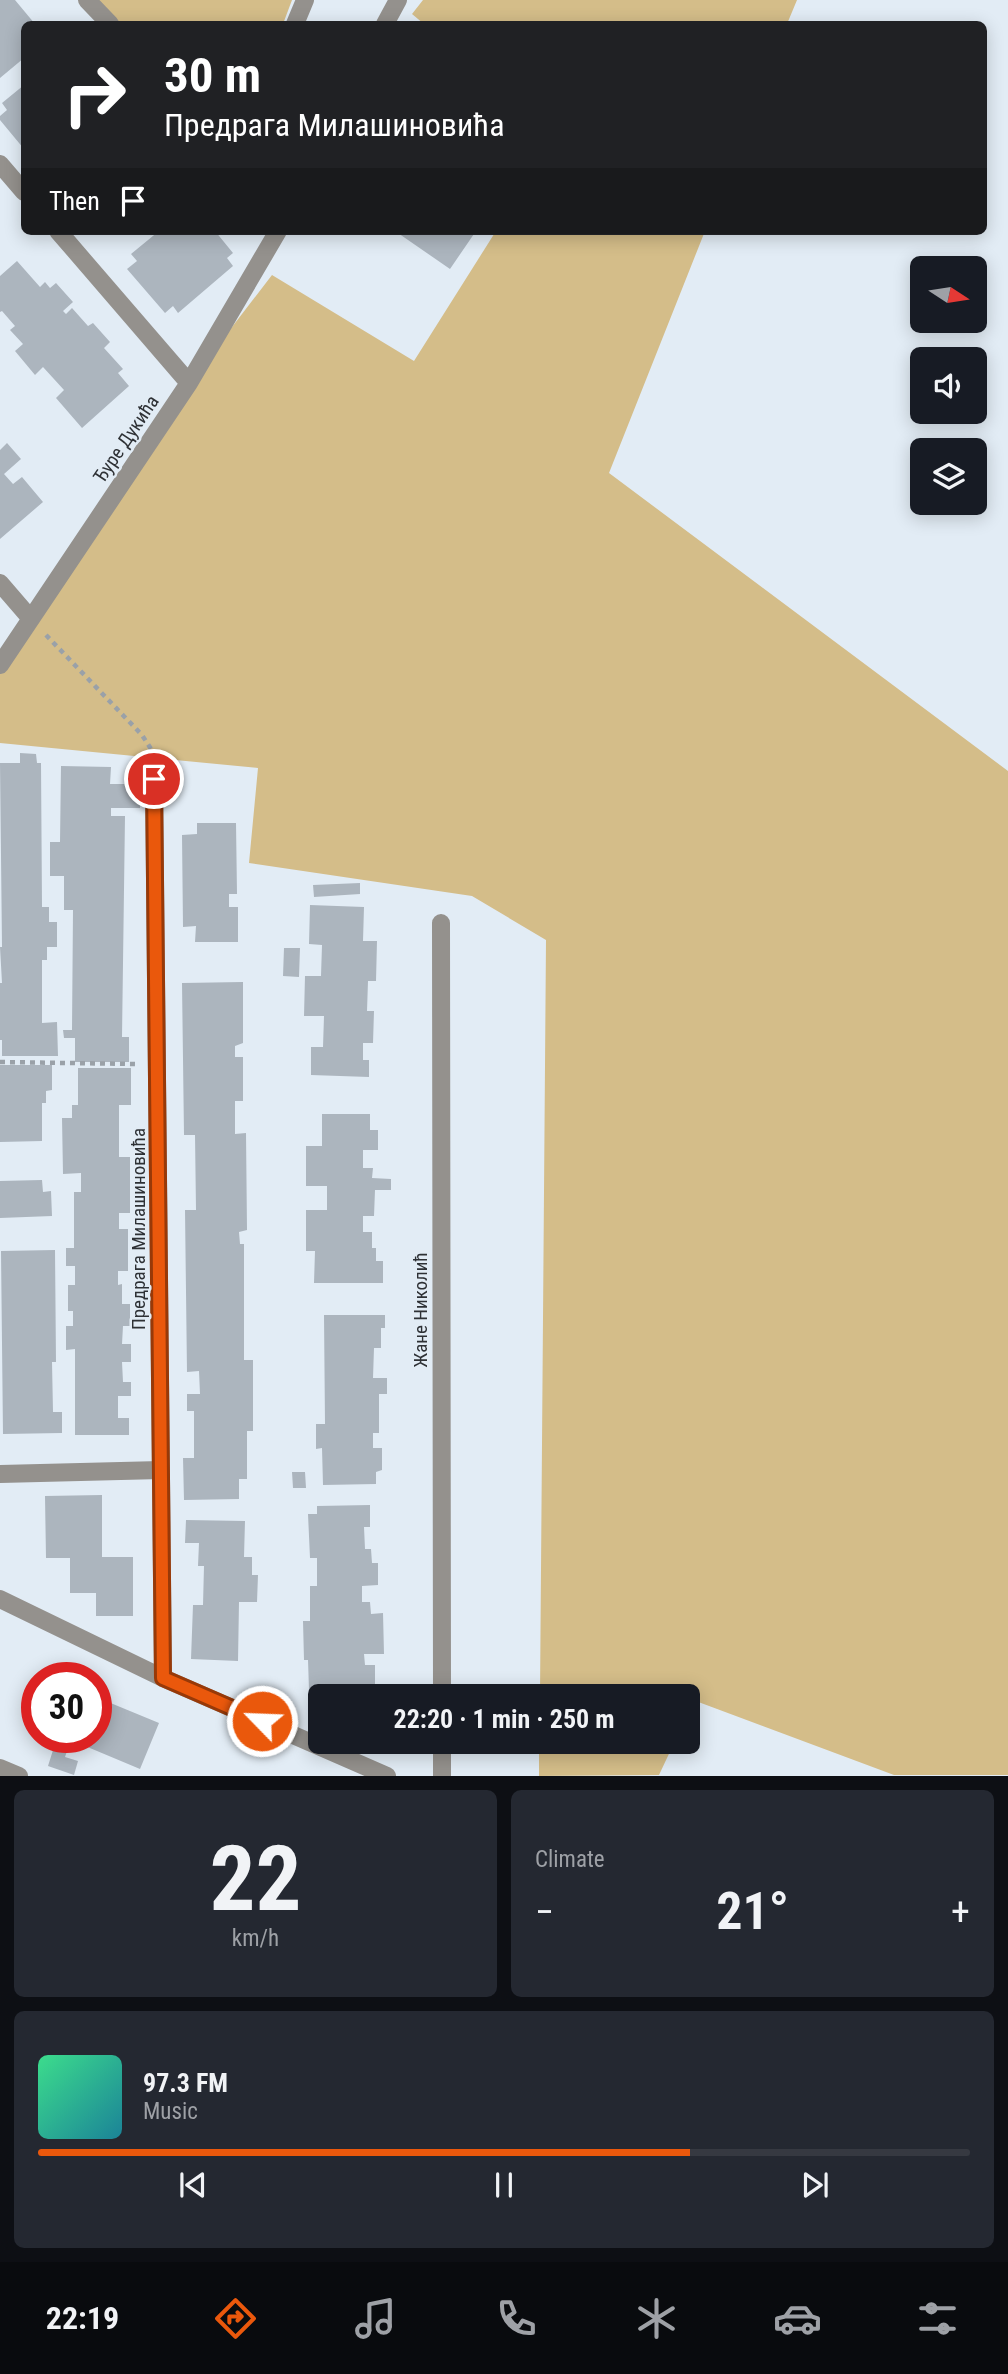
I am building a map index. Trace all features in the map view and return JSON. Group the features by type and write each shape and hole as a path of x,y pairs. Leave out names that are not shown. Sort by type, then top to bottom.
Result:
{"street":[{"path":"87,0 107,21"},
{"path":"296,21 305,0"},
{"path":"387,21 398,0"},
{"path":"0,164 21,188"},
{"path":"61,235 189,383"},
{"name":"Ђуре Дукића","path":"0,665 189,383 271,236"},
{"path":"0,583 31,620"},
{"name":"Предрага Милашиновића","path":"154,779 163,1678"},
{"name":"Жане Николић","path":"441,923 442,1684"},
{"path":"0,1474 161,1470"},
{"path":"0,1599 163,1678 387,1776"},
{"path":"442,1754 442,1776"},
{"path":"0,1768 19,1776"}],"path":[{"path":"31,620 142,735 151,749 154,779"},
{"path":"0,1062 157,1065"}],"shaded area":[{"path":"87,0 292,0 284,21 107,21"},
{"path":"423,0 797,0 788,21 420,21 412,14"},
{"path":"493,235 703,235 609,473 1008,771 1008,1775 894,1775 700,1703 700,1684 540,1684 546,940 472,896 249,863 258,768 0,743 0,665 189,383 272,275 414,361"},
{"path":"539,1754 669,1754 659,1775 539,1776"}],"building":[{"path":"0,0 15,0 32,21 21,21 21,60 0,78"},
{"path":"21,87 21,145 0,120 0,116 7,110 2,103"},
{"path":"154,235 218,235 233,253 227,258 233,266 178,313 173,306 165,313 127,269 137,261 131,254"},
{"path":"401,235 473,235 450,269"},
{"path":"17,261 40,287 45,282 50,288 56,283 73,302 63,311 66,314 72,308 88,326 93,323 110,342 104,348 123,369 118,373 129,386 82,428 56,398 64,390 43,367 35,375 15,351 23,344 10,330 15,326 0,312 0,276"},
{"path":"7,443 21,459 4,474 13,484 22,477 43,502 0,539 0,450"},
{"path":"20,753 36,754 37,763 41,763 42,907 49,907 49,922 57,922 57,947 47,947 47,960 42,960 42,1023 57,1022 58,1056 2,1056 0,763 20,763"},
{"path":"61,766 111,767 110,784 140,784 140,808 111,808 111,816 125,816 122,1037 129,1037 129,1062 75,1062 75,1038 64,1038 63,1030 72,1030 73,910 64,910 64,876 50,876 50,842 60,842"},
{"path":"197,823 236,823 237,894 229,894 229,907 238,907 238,942 195,942 196,926 183,927 182,835 197,834"},
{"path":"360,883 360,894 314,897 313,885"},
{"path":"310,905 364,907 363,941 377,941 376,981 368,981 367,1011 374,1011 373,1043 363,1043 363,1060 369,1060 369,1077 311,1075 311,1047 323,1047 324,1016 304,1016 305,976 321,976 322,945 309,944"},
{"path":"284,948 300,948 299,977 283,976"},
{"path":"243,982 243,1043 235,1046 235,1057 243,1057 243,1101 235,1101 235,1134 246,1133 247,1230 239,1232 240,1244 244,1244 244,1360 253,1360 253,1431 247,1431 247,1479 239,1479 239,1499 184,1500 183,1458 194,1458 194,1411 187,1411 187,1394 200,1394 199,1371 187,1372 185,1210 196,1210 195,1135 184,1135 182,983"},
{"path":"0,1065 52,1065 52,1090 46,1091 46,1103 42,1103 42,1141 0,1142"},
{"path":"78,1068 131,1068 131,1105 119,1105 119,1157 130,1157 130,1213 119,1213 119,1229 128,1229 128,1271 118,1271 118,1285 122,1284 122,1304 130,1304 130,1326 123,1326 122,1344 131,1344 131,1362 122,1362 123,1382 131,1382 131,1396 118,1396 118,1418 129,1418 129,1435 75,1435 75,1349 66,1350 66,1326 73,1326 73,1311 68,1311 68,1285 75,1285 75,1266 66,1266 66,1248 74,1248 74,1192 81,1192 81,1173 63,1174 62,1118 72,1118 72,1105 78,1105"},
{"path":"322,1114 370,1114 370,1130 378,1130 378,1150 363,1150 363,1168 373,1168 372,1178 391,1179 391,1190 375,1190 374,1216 363,1216 363,1232 372,1232 372,1248 376,1248 376,1261 383,1261 383,1283 314,1283 315,1251 306,1251 306,1210 327,1210 327,1186 306,1186 306,1146 322,1146"},
{"path":"42,1180 43,1192 51,1191 52,1216 0,1218 0,1181"},
{"path":"55,1250 56,1362 52,1362 53,1412 62,1412 62,1433 3,1434 1,1251"},
{"path":"324,1315 385,1315 385,1328 381,1328 381,1348 374,1348 373,1378 387,1378 387,1394 379,1394 379,1433 373,1433 373,1448 382,1448 382,1470 376,1472 376,1484 323,1485 322,1448 316,1449 316,1424 325,1424"},
{"path":"292,1472 305,1472 306,1488 293,1488"},
{"path":"102,1495 102,1557 133,1557 133,1616 96,1616 96,1593 70,1593 70,1558 46,1558 45,1496"},
{"path":"370,1505 370,1527 364,1527 365,1549 371,1549 372,1563 378,1563 378,1585 362,1586 362,1602 370,1602 371,1614 383,1613 384,1654 364,1654 365,1665 375,1665 375,1684 309,1684 308,1660 304,1660 303,1621 310,1621 310,1586 317,1586 317,1558 310,1558 308,1514 317,1514 317,1506"},
{"path":"186,1520 245,1521 244,1557 252,1557 252,1575 258,1575 257,1602 239,1602 238,1661 191,1659 193,1605 203,1605 204,1566 198,1566 199,1543 185,1543"},
{"path":"112,1704 159,1723 140,1769 102,1753 112,1753"},
{"path":"52,1753 66,1753 65,1757 78,1761 74,1775 48,1766"}],"route":[{"path":"154,779 163,1678 262,1721"}]}
